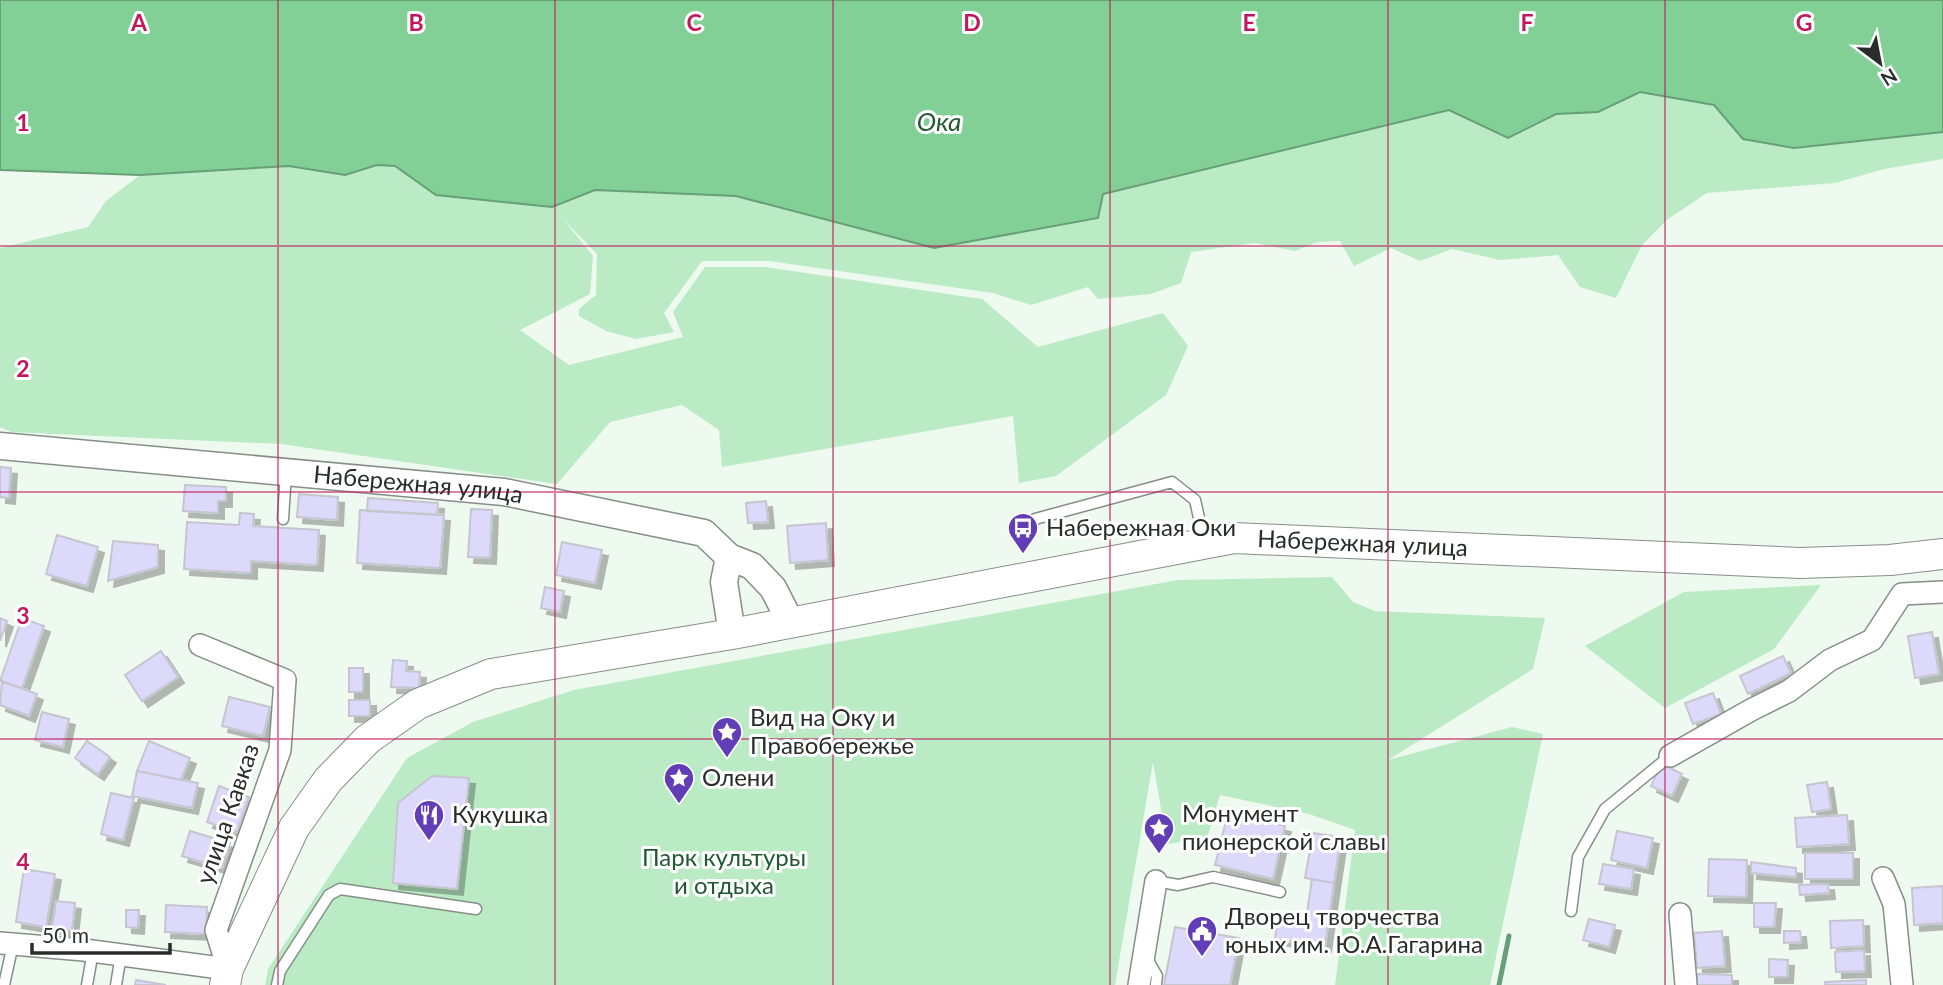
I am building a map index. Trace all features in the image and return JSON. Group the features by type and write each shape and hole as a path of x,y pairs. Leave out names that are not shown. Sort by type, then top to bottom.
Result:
{"main road":[{"name":"Набережная улица","path":"227,977 294,828 328,780 368,739 418,704 491,674 732,634 1234,538 1800,563 1890,560 1943,554"}],"street":[{"name":"Набережная улица","path":"0,446 504,492 704,533 729,558 752,566 773,588 791,623"},
{"path":"729,558 724,582 732,634"},
{"path":"1890,560 1902,594"},
{"path":"1902,594 1943,592"},
{"path":"1670,756 1789,691 1830,660 1872,640 1902,594"},
{"name":"улица Кавказ","path":"200,645 285,680 280,750 216,930 227,977"},
{"path":"1883,878 1894,904 1902,985"},
{"path":"1139,985 1156,881"},
{"path":"1680,914 1686,985"},
{"path":"6,943 121,955 227,977"}],"lane":[{"path":"283,519 286,473"},
{"path":"1035,519 1172,482 1195,500 1204,543"},
{"path":"1571,911 1577,857 1605,809 1670,756"},
{"path":"1156,881 1178,885 1213,877 1280,891"},
{"path":"277,985 280,971 329,895 340,889 476,909"},
{"path":"4,985 6,943"},
{"path":"87,985 93,951"},
{"path":"1143,952 1157,976 1156,984"},
{"path":"116,985 121,955"}],"green space":[{"path":"1640,92 1714,105 1743,139 1794,148 1943,132 1943,159 1884,169 1835,183 1707,193 1668,219 1642,245 1616,298 1580,287 1558,255 1500,260 1452,249 1420,261 1391,248 1354,266 1340,241 1317,242 1295,251 1255,243 1191,252 1181,283 1151,294 1098,299 1088,287 1031,305 993,293 769,261 702,261 664,313 674,332 636,339 606,331 579,316 579,309 596,295 597,254 563,219 593,256 590,294 520,330 569,365 683,337 673,312 705,267 765,267 982,299 1038,347 1163,313 1188,346 1166,395 1056,476 1019,483 1013,416 722,467 719,430 682,405 610,422 557,484 281,444 11,432 0,427 0,248 88,227 106,201 140,175 289,166 345,175 377,165 395,166 436,195 552,207 595,190 736,196 934,248 1102,194 1449,110 1508,137 1556,114 1598,112"},
{"name":"Парк культуры и отдыха","path":"1332,577 1353,602 1375,611 1545,618 1533,669 1388,760 1512,727 1543,734 1490,985 1335,985 1355,830 1309,814 1220,795 1207,838 1167,844 1153,762 1115,985 265,985 268,969 407,758 473,722 574,690 1178,580"},
{"path":"1821,585 1774,649 1665,708 1585,646 1684,592"}],"water":[{"name":"Ока","path":"0,0 1943,0 1943,132 1794,148 1743,139 1714,105 1640,92 1598,112 1556,114 1508,138 1449,110 1103,194 1098,218 934,248 736,196 595,190 552,207 436,195 395,166 377,165 345,175 289,166 140,175 0,170"}],"building":[{"path":"0,467 11,468 9,498 0,497"},
{"path":"185,485 226,487 226,501 218,501 218,513 183,511"},
{"path":"299,494 338,497 337,520 297,517"},
{"path":"368,498 438,503 437,515 367,511"},
{"path":"766,501 768,522 748,523 746,503"},
{"path":"471,509 492,510 490,558 468,557"},
{"path":"360,510 444,515 440,568 357,563"},
{"path":"240,513 254,514 253,526 319,530 317,565 251,561 251,573 184,569 187,522 239,525"},
{"path":"826,523 828,560 790,563 787,526"},
{"path":"57,535 98,547 87,586 46,574"},
{"path":"113,541 158,545 158,567 108,581"},
{"path":"562,542 602,550 595,583 556,575"},
{"path":"545,587 564,591 560,612 541,608"},
{"path":"0,618 7,621 0,641"},
{"path":"22,618 44,626 22,688 0,681"},
{"path":"1932,632 1939,674 1915,678 1908,636"},
{"path":"161,651 178,677 142,701 125,675"},
{"path":"1783,656 1791,673 1748,694 1740,676"},
{"path":"393,660 407,661 406,671 420,672 419,688 391,687"},
{"path":"349,668 363,668 363,692 349,692"},
{"path":"2,681 37,694 29,716 0,705"},
{"path":"1713,693 1721,714 1693,724 1685,703"},
{"path":"229,697 270,707 263,736 222,726"},
{"path":"349,700 370,700 370,716 349,716"},
{"path":"42,712 69,719 63,747 35,740"},
{"path":"87,741 110,757 98,774 75,758"},
{"path":"149,741 190,758 181,780 137,771"},
{"path":"1662,764 1682,774 1672,796 1651,786"},
{"path":"137,771 198,783 192,808 132,796"},
{"name":"Кукушка","path":"432,776 469,778 457,889 393,883 398,803"},
{"path":"1827,782 1831,809 1812,812 1807,785"},
{"path":"219,786 249,797 237,832 207,822"},
{"path":"111,793 134,798 123,840 101,834"},
{"path":"1228,813 1285,826 1273,879 1215,865"},
{"path":"1847,815 1849,844 1797,847 1795,818"},
{"path":"190,831 230,843 222,868 182,856"},
{"path":"1617,831 1653,838 1647,868 1611,860"},
{"path":"1313,833 1341,837 1334,883 1305,878"},
{"path":"1805,853 1853,853 1853,879 1805,879"},
{"path":"1709,859 1747,860 1746,897 1708,896"},
{"path":"1751,862 1796,868 1796,877 1751,873"},
{"path":"1603,864 1634,869 1631,889 1599,884"},
{"path":"24,869 55,874 46,927 16,922"},
{"path":"1312,879 1334,883 1325,946 1275,939 1277,922 1305,926"},
{"path":"1828,884 1829,893 1800,895 1799,885"},
{"path":"1943,886 1943,923 1914,925 1912,888"},
{"path":"56,901 75,903 72,931 52,928"},
{"path":"1754,903 1776,903 1774,927 1754,927"},
{"path":"166,905 207,907 206,934 165,932"},
{"path":"126,910 139,910 138,928 126,927"},
{"path":"1589,919 1615,925 1609,947 1583,940"},
{"path":"1863,920 1864,946 1831,948 1830,921"},
{"name":"Дворец творчества юных им. Ю.А.Гагарина","path":"1175,927 1239,938 1230,985 1164,985"},
{"path":"1722,931 1725,966 1697,968 1694,933"},
{"path":"1784,931 1800,931 1801,942 1784,943"},
{"path":"1864,950 1865,971 1836,972 1835,952"},
{"path":"1769,959 1788,960 1787,977 1769,977"},
{"path":"1697,974 1732,975 1732,985 1696,985"},
{"path":"136,980 166,985 135,985"},
{"path":"1866,980 1866,985 1825,985 1825,982"}],"waterway":[{"path":"1499,985 1509,936"}],"place":[{"name":"Набережная Оки","path":"1023,555"},
{"name":"Вид на Оку и Правобережье","path":"727,759"},
{"name":"Олени","path":"679,805"},
{"name":"Кукушка","path":"429,842"},
{"name":"Монумент пионерской славы","path":"1159,855"},
{"name":"Дворец творчества юных им. Ю.А.Гагарина","path":"1202,958"}]}
